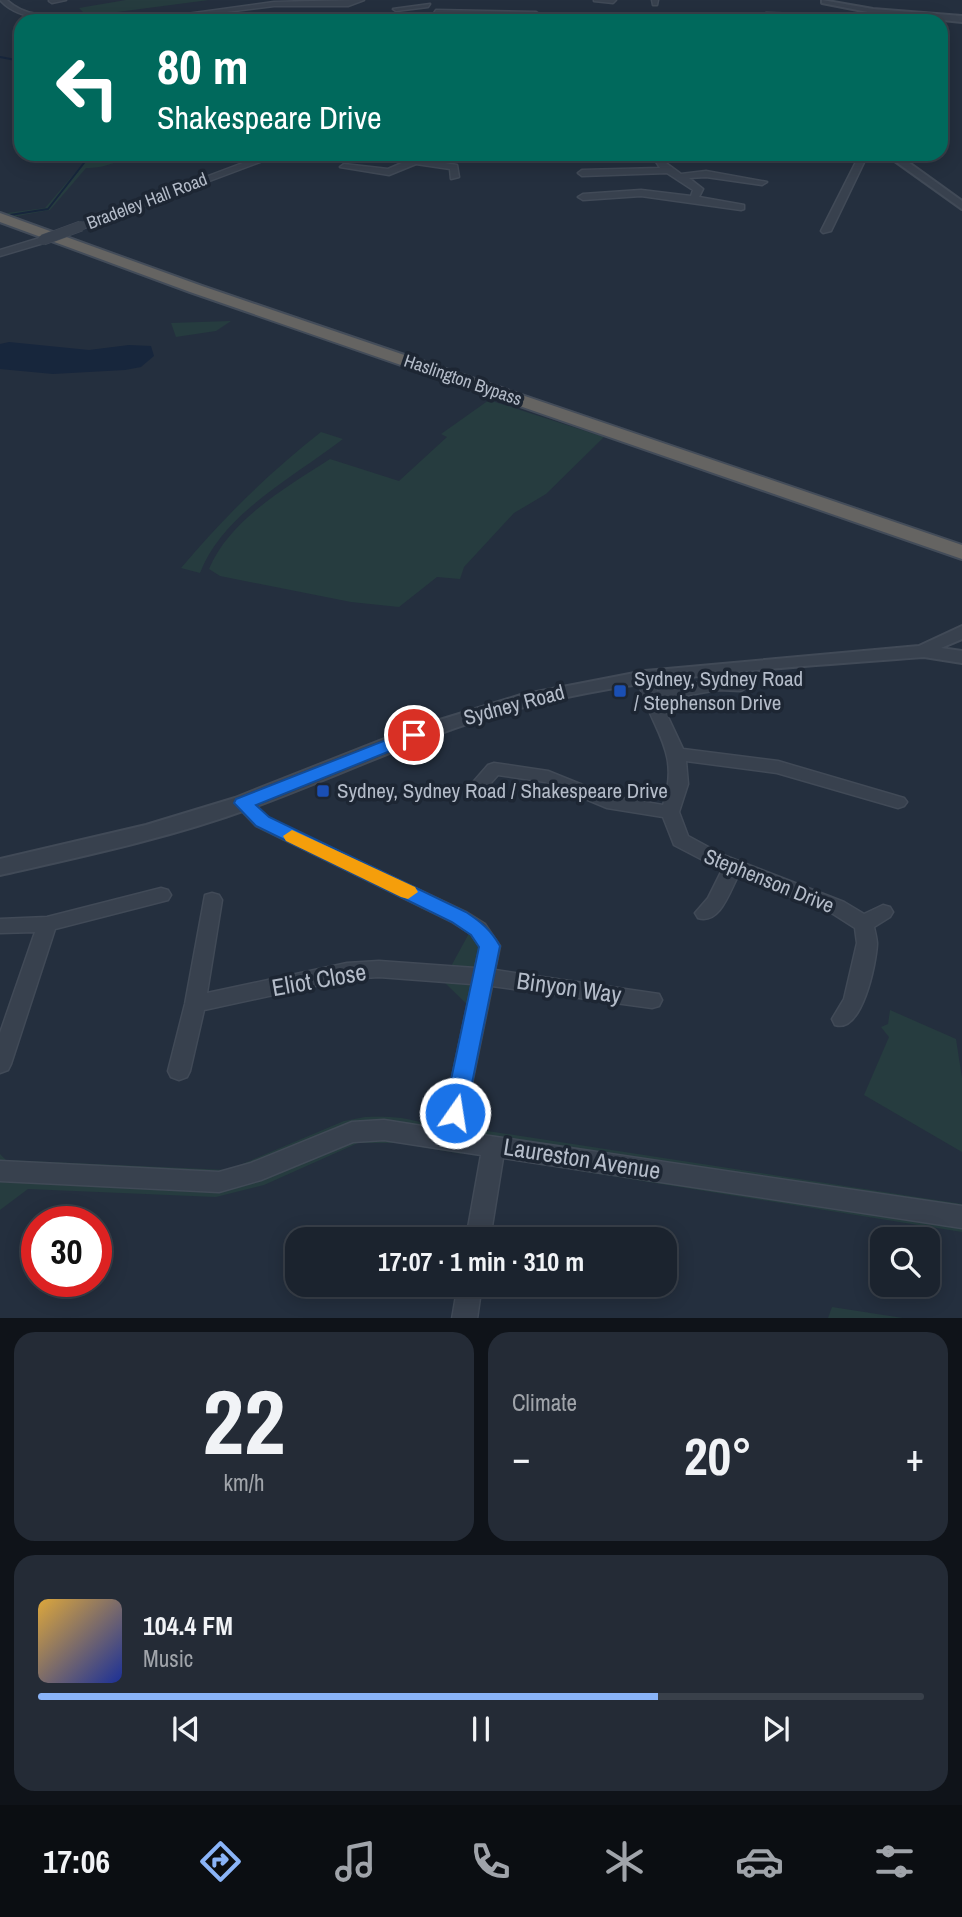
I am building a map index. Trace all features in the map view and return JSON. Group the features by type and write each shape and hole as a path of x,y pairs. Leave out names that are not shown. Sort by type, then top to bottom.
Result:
{"highway":[{"name":"Haslington Bypass","path":"0,217 208,293 962,552"},
{"name":"Haslington Bypass","path":"927,541 962,569"}],"street":[{"path":"3,0 9,8 25,14"},
{"path":"52,1 63,0"},
{"path":"490,13 494,0"},
{"path":"597,1 613,1"},
{"path":"824,1 873,11 906,14"},
{"path":"196,3 213,12"},
{"path":"396,9 427,3 436,12 536,14"},
{"path":"193,14 274,4 355,4"},
{"path":"151,8 160,14"},
{"name":"Bradeley Hall Road","path":"0,253 43,240 254,161"},
{"path":"344,167 389,172 410,161"},
{"path":"429,161 454,167 454,177"},
{"path":"660,161 667,170"},
{"path":"825,231 860,161"},
{"path":"900,161 962,206"},
{"path":"582,173 667,170 683,176 698,189 694,199"},
{"path":"683,176 706,174 762,182"},
{"path":"583,197 641,193 741,207"},
{"name":"Sydney Road","path":"924,651 935,643 962,632"},
{"name":"Sydney Road","path":"0,867 148,834 243,803 414,735 521,701 924,651 962,657"},
{"name":"Sydney Road","path":"648,687 741,686"},
{"path":"477,788 494,769 515,770 566,783 607,802 670,812 679,784 677,754 648,687"},
{"path":"677,754 778,768 898,802"},
{"path":"243,803 262,822 459,917 478,929 490,946 486,977 450,1138"},
{"name":"Stephenson Drive","path":"670,812 673,827 685,845 825,902 864,925"},
{"path":"705,913 710,910 733,866"},
{"path":"0,926 47,924 161,895"},
{"path":"179,1071 195,1004 212,900"},
{"path":"842,1019 854,1001 867,943 864,925 883,912"},
{"path":"0,1064 47,924"},
{"name":"Eliot Close","path":"195,1004 347,971 379,969 486,977"},
{"name":"Binyon Way","path":"486,977 652,1000"},
{"name":"Laureston Avenue","path":"1,1177 219,1182 253,1173 352,1132 384,1130 962,1217"},
{"path":"480,1227 494,1146"},
{"path":"464,1318 468,1297"}],"green space":[{"path":"126,0 209,0 102,14 85,14 79,8"},
{"path":"85,161 120,161 86,168 50,210 12,217 7,213 45,208"},
{"path":"231,321 216,331 176,337 171,323"},
{"path":"489,400 604,437 546,494 514,513 464,567 460,579 437,577 399,607 351,602 220,576 209,569 218,551 245,520 278,493 330,459 399,481 447,437 441,434"},
{"path":"321,432 343,439 242,514 225,532 200,573 181,568 248,496"},
{"path":"473,926 490,946 478,1015 443,981"},
{"path":"890,1010 956,1039 962,1078 962,1152 864,1095 889,1037 881,1027 888,1024"},
{"path":"365,1117 394,1117 419,1122 441,1133 462,1154 398,1143 358,1143 264,1185 216,1197 28,1189 0,1210 0,1154 6,1160 228,1170 344,1121"},
{"path":"475,1129 962,1204 962,1232 517,1161 471,1131"},
{"path":"832,1307 903,1318 828,1318"}],"water":[{"path":"9,342 89,350 129,345 151,346 154,356 141,367 125,370 53,374 0,369 0,344"}],"waterway":[{"path":"0,57 14,60"},
{"path":"10,215 48,209 86,161"}],"slow traffic":[{"path":"292,836 408,892"}],"place":[{"name":"Sydney, Sydney Road / Stephenson Drive","path":"620,691"},
{"name":"Sydney, Sydney Road / Shakespeare Drive","path":"323,791"}],"route":[{"path":"414,735 243,803 262,822 459,917 478,929 490,946 486,977 455,1113"}]}
